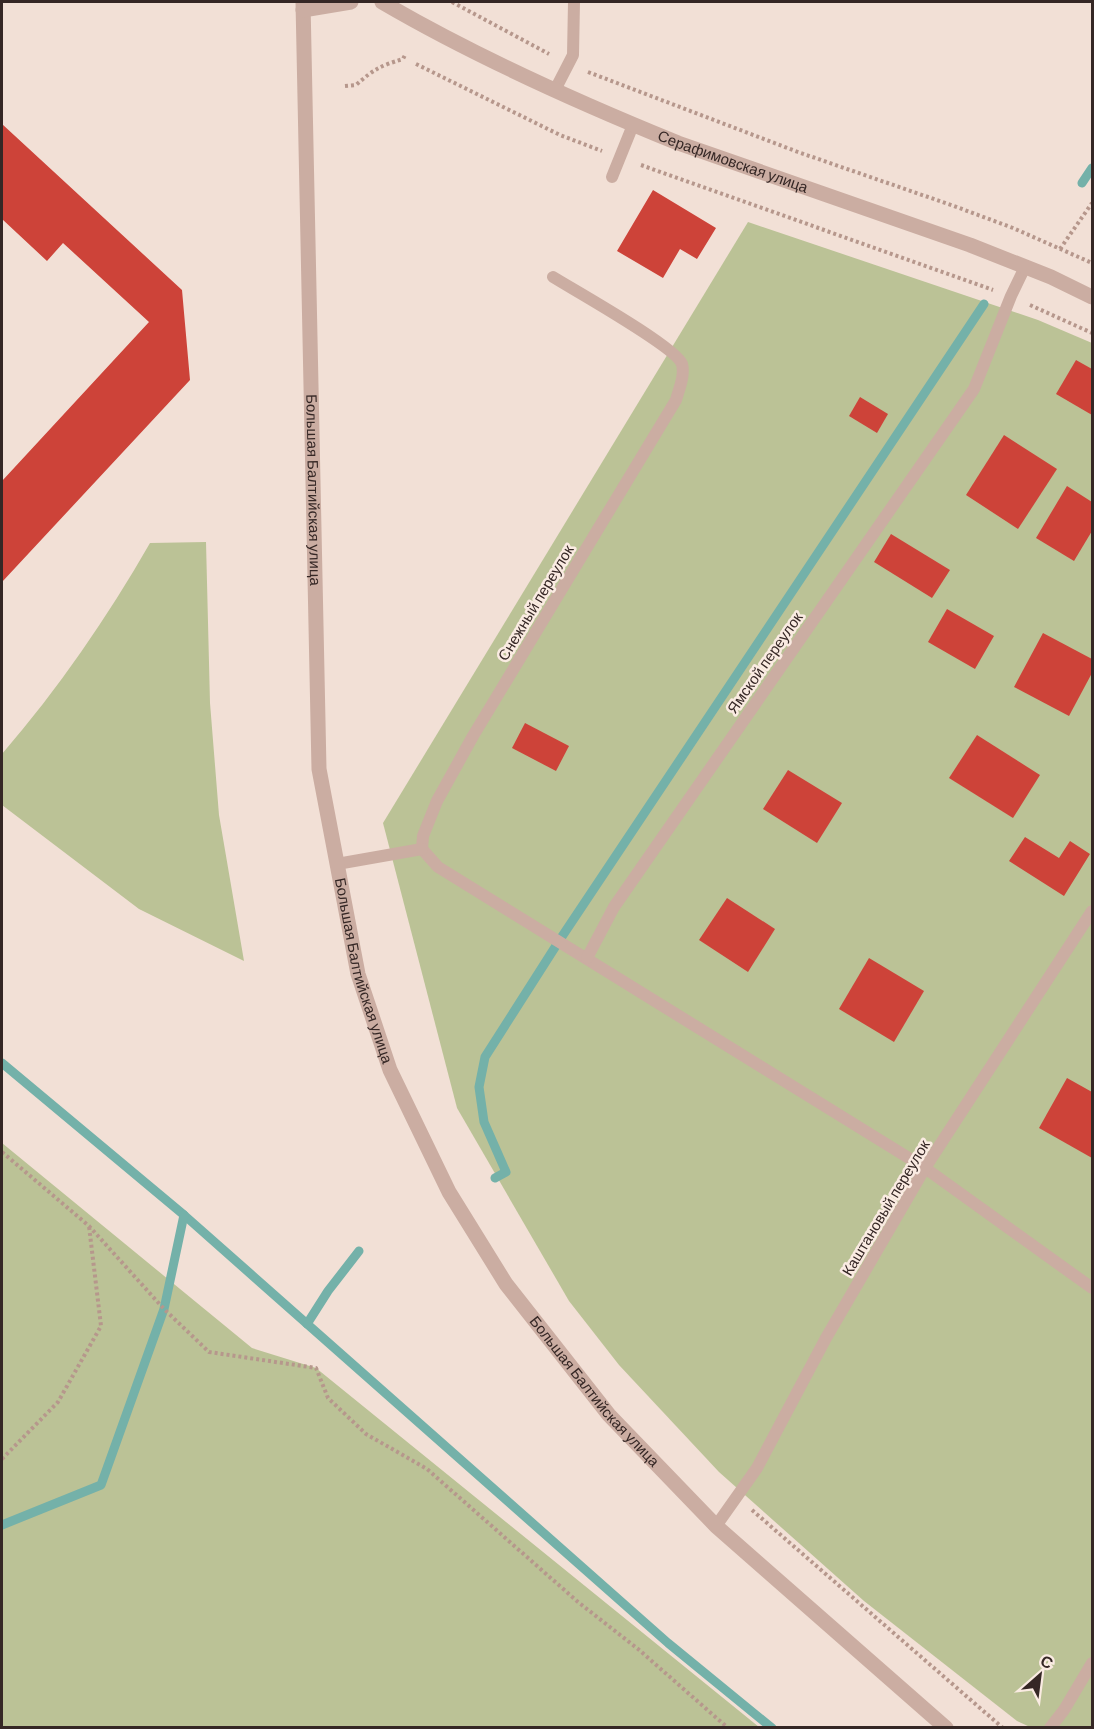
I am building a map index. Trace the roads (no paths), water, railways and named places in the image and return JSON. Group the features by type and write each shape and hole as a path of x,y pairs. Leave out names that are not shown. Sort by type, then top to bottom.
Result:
{"street":[{"path":"303,6 351,2"},
{"name":"Серафимовская улица","path":"382,2 432,31 633,125 678,143 970,245 1092,297"},
{"name":"Большая Балтийская улица","path":"303,6 319,769 358,974 390,1070 448,1192 506,1284 609,1415 716,1526 946,1728"}],"lane":[{"path":"555,90 573,55 574,2"},
{"path":"612,177 633,125"},
{"name":"Ямской переулок","path":"587,958 614,907 974,389 1025,267"},
{"name":"Снежный переулок","path":"422,849 423,836 437,801 506,681 676,400 683,376 681,363 663,345 553,277"},
{"path":"338,864 422,849 438,867 925,1168 1092,1288"},
{"name":"Каштановый переулок","path":"716,1526 758,1468 825,1338 925,1168 1092,911"},
{"path":"1050,1728 1064,1710 1092,1664"}],"waterway":[{"path":"1082,183 1092,168"},
{"path":"495,1178 506,1172 484,1122 479,1087 485,1057 559,941 984,304"},
{"path":"2,1063 184,1215 668,1643 772,1728"},
{"path":"2,1525 101,1485 164,1309 184,1215"},
{"path":"307,1324 328,1291 359,1251"}]}
